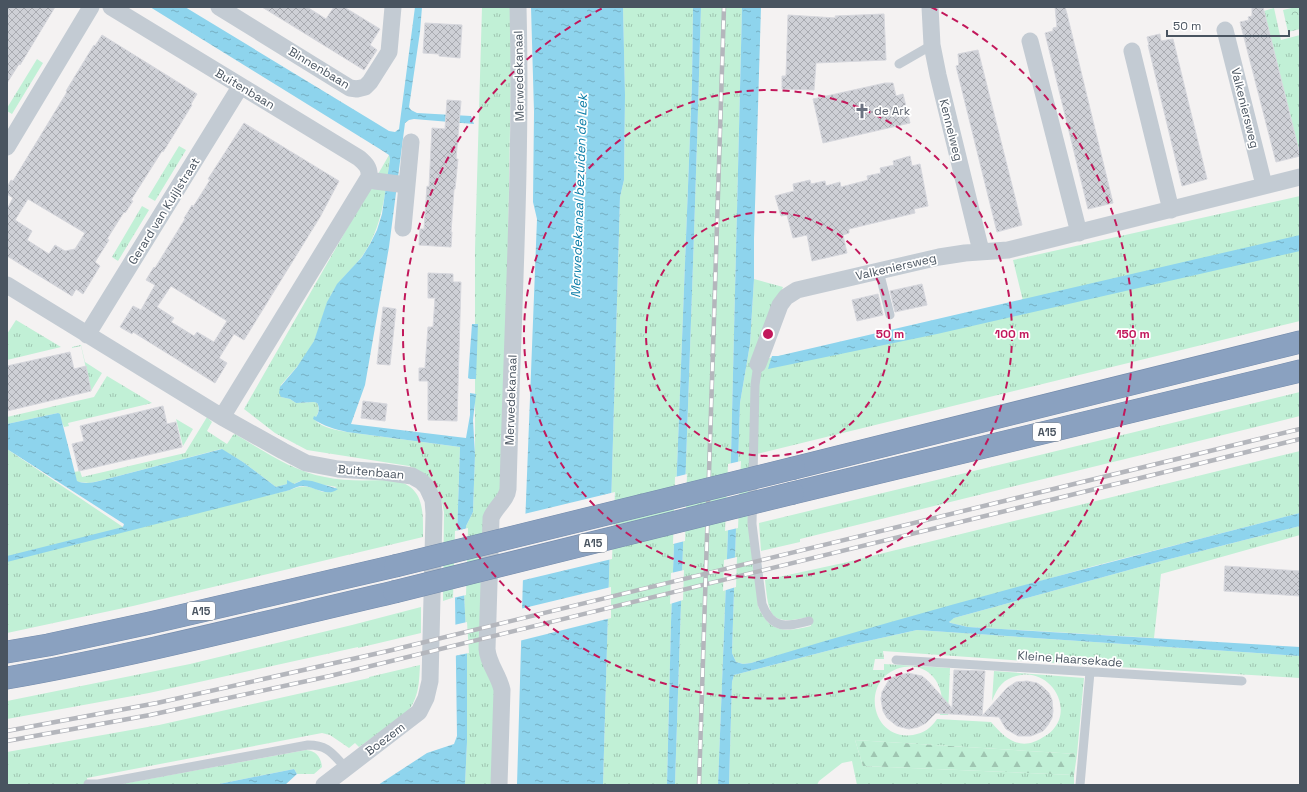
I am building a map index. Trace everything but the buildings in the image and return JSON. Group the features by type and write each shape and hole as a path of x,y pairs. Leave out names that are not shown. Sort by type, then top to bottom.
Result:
{"highway":[{"name":"A15","path":"7,652 48,645 150,623 395,566 1300,342"},
{"name":"A15","path":"7,678 158,648 394,592 1300,370"}],"street":[{"path":"7,147 91,7"},
{"name":"Buitenbaan","path":"111,7 240,87 359,158 365,163 374,180"},
{"name":"Binnenbaan","path":"219,7 350,88 357,89 365,87 370,82 389,52 393,7"},
{"name":"Merwedekanaal","path":"499,785 502,690 500,681 488,657 487,648 491,518 494,511 506,496 508,489 519,140 520,72 518,7"},
{"name":"Kennelweg","path":"930,7 932,44 939,82 982,252"},
{"name":"Valkeniersweg","path":"1225,30 1264,186"},
{"path":"1030,41 1079,233"},
{"path":"1132,51 1171,210"},
{"name":"Gerard van Kuijlstraat","path":"87,335 240,87"},
{"path":"404,228 404,185 411,142"},
{"name":"Valkeniersweg","path":"758,364 780,305 786,297 797,290 939,257 1008,250 1300,177"},
{"path":"222,417 374,180 404,185"},
{"name":"Buitenbaan","path":"7,285 222,417 306,463 338,469 384,472 412,476 421,481 427,487 433,500 434,514 430,681"},
{"name":"Boezem","path":"324,785 419,712 426,698 430,681"}],"lane":[{"path":"899,64 932,44"},
{"path":"879,270 890,315"},
{"path":"758,364 755,385 752,524 762,604 766,613 779,625 788,626 809,621"},
{"name":"Kleine Haarsekade","path":"896,660 1242,681"},
{"path":"1080,785 1090,672"},
{"path":"88,784 98,784 308,745 320,745 327,749 346,768"}],"green space":[{"path":"482,7 512,7 504,492 489,511 494,679 495,785 465,785 467,742 467,654 464,592 466,526 473,512 475,455 475,249"},
{"path":"623,7 693,7 692,84 671,622 667,785 603,785 620,197 624,180 625,95"},
{"path":"701,7 742,7 731,455 718,785 675,785 695,201"},
{"path":"1300,7 1300,29 1288,32 1283,10"},
{"path":"1274,8 1281,40 1300,35 1300,155 1264,11"},
{"path":"37,59 43,63 12,114 7,111 7,108"},
{"path":"179,146 186,150 155,201 148,197"},
{"path":"389,155 390,159 385,197 375,233 363,255 332,293 311,347 281,385 281,397 290,399 296,403 317,403 319,410 315,420 318,423 330,428 347,432 460,447 455,597 443,601 444,512 437,489 429,478 409,466 307,450 275,433 244,409"},
{"path":"1300,196 1300,321 749,456 758,606 768,622 779,629 786,630 811,626 809,617 786,620 779,619 774,615 770,610 765,580 843,563 1300,451 1300,513 1094,566 751,663 743,664 736,662 732,653 740,403 750,344 754,279 783,287 755,361 1024,305 1013,260"},
{"path":"142,206 149,210 118,261 112,257"},
{"path":"16,320 61,347 7,360 7,334"},
{"path":"81,345 85,362 102,373 91,391 81,346 72,348"},
{"path":"107,376 152,403 68,423 69,426 64,427 58,413 7,424 7,417 94,397"},
{"path":"1300,392 1300,416 800,539 800,542 761,551 759,523"},
{"path":"207,417 212,422 207,431 227,444 235,434 278,460 301,470 342,480 393,480 403,483 417,494 420,501 423,518 423,537 133,606 7,633 7,449 123,527 303,486 314,488 323,492 337,487 300,481 294,484 288,483 276,487 243,462 221,449 90,483 77,482 74,472 80,471 82,477 185,453"},
{"path":"176,419 193,429 183,446"},
{"path":"1300,526 1300,535 1161,574 1154,638 968,627 951,623 949,621 954,618 1158,562"},
{"path":"421,607 421,633 149,693 7,719 7,701 190,664"},
{"path":"917,630 1300,656 1300,678 883,651 884,659 875,659 873,670 884,670 884,664 950,668 948,715 940,715 942,696 940,688 930,673 923,669 904,667 890,672 880,682 875,694 875,706 879,718 887,728 898,734 913,735 921,733 930,727 937,719 991,722 1009,739 1015,742 1022,744 1037,741 1047,735 1059,720 1061,711 1057,695 1046,681 1039,677 1021,675 1010,678 1002,684 992,701 994,671 1084,678 1077,754 855,740 863,766 1074,775 1074,785 857,785 852,761 842,763 819,781 817,785 729,785 732,682 734,675 854,644"},
{"path":"420,665 419,684 416,696 407,713 359,747 355,743 349,748 330,735 322,733 87,778 88,785 7,785 7,752 159,725 369,678"},
{"path":"855,740 1077,754 1074,775 863,766"},
{"path":"306,750 316,753 321,761 322,767 314,774 297,774 294,769 214,785 116,785"}],"water":[{"path":"150,7 185,7 389,131 395,132 399,129 415,7 422,7 420,32 409,107 417,113 471,116 474,124 414,119 405,123 389,247 365,385 351,424 466,438 470,415 470,393 476,394 473,420 475,455 473,512 466,526 464,592 467,654 467,742 465,785 378,785 427,753 454,744 457,736 455,597 460,447 347,432 333,428 321,424 313,419 314,416 316,417 318,412 319,406 317,403 296,403 290,399 281,397 279,393 280,387 297,367 314,341 327,302 337,284 362,257 377,230 382,214 390,159 389,155"},
{"name":"Merwedekanaal bezuiden de Lek","path":"531,7 623,7 625,95 624,180 620,197 603,785 517,785 523,577 537,219 533,202 534,112"},
{"path":"693,7 701,7 695,201 675,785 667,785 671,622 692,84"},
{"path":"742,7 761,7 754,279 750,344 740,403 732,653 736,662 743,664 751,663 1025,585 1300,513 1300,526 1158,562 954,618 949,622 968,627 1300,647 1300,656 917,630 854,644 734,675 732,682 729,785 718,785 731,455"},
{"path":"1300,235 1300,251 937,334 768,369 772,356 778,356"},
{"path":"472,324 478,324 476,379 468,378"},
{"path":"58,413 60,414 77,481 80,482 97,482 222,449 243,462 276,487 287,484 287,480 294,484 303,480 312,481 338,489 325,492 307,486 299,486 290,490 7,562 7,556 123,527 124,524 7,449 7,424"},
{"path":"294,769 297,774 285,785 214,785"}],"pier":[{"path":"741,461 738,528 725,531 728,464"},
{"path":"687,474 685,541 673,544 675,477"},
{"path":"615,492 612,559 520,581 524,514"},
{"path":"468,528 466,595 453,598 455,531"},
{"path":"737,557 736,587 723,591 724,560"},
{"path":"684,570 683,600 670,604 671,573"},
{"path":"611,587 611,618 519,641 520,609"},
{"path":"467,622 469,653 454,656 454,625"}],"railway":[{"path":"699,785 724,7"},
{"path":"7,731 157,703 388,651 1300,429"},
{"path":"7,741 150,715 330,676 1300,439"}],"place":[{"name":"de Ark","path":"862,111"}]}
